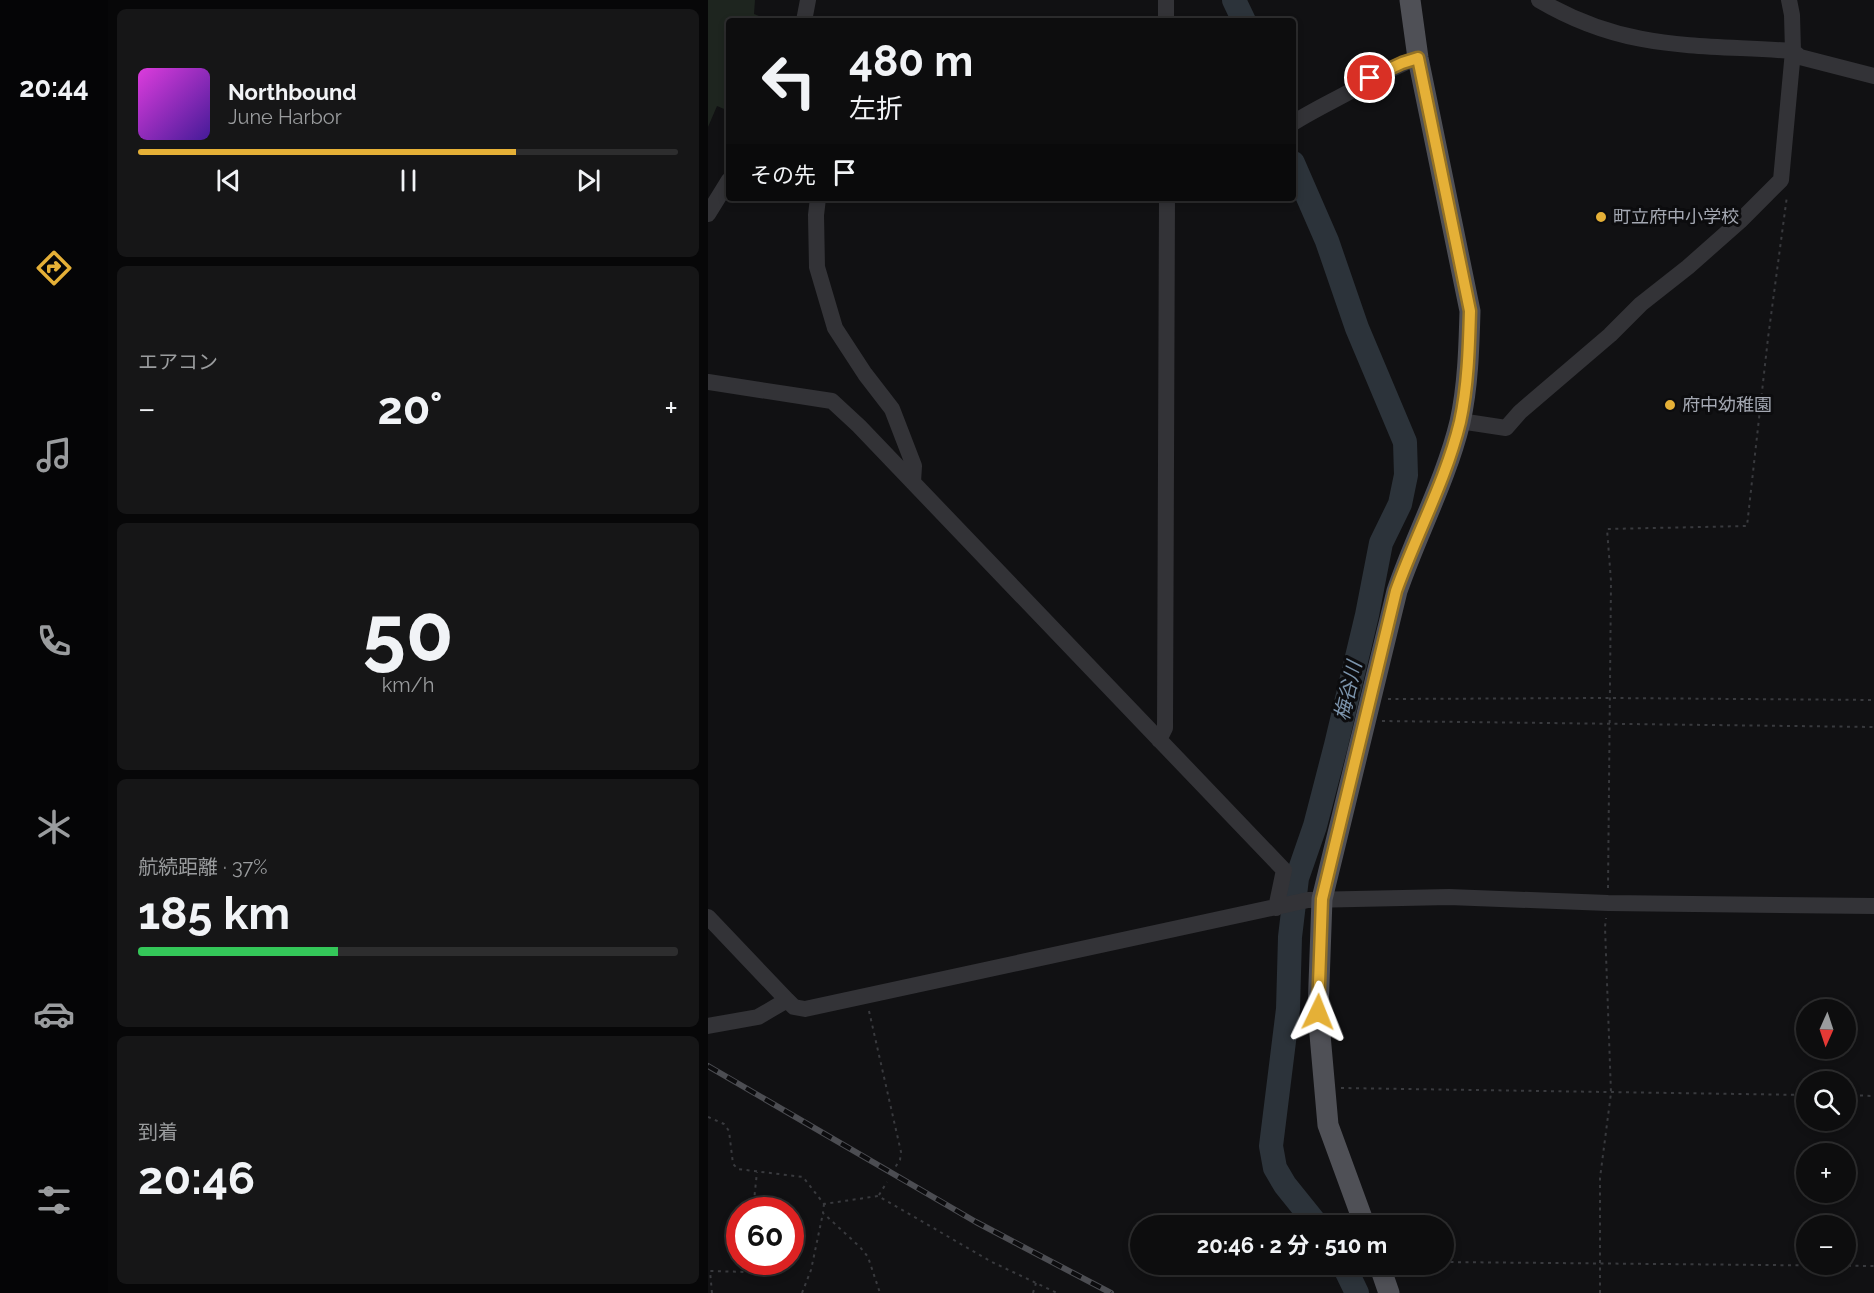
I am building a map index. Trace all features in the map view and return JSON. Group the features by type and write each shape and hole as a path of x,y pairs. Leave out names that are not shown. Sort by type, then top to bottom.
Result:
{"main road":[{"path":"1361,1215 1328,1125 1318,1012 1315,900 1371,699 1396,591 1446,466 1460,421 1469,346 1470,311 1418,58 1410,0"},
{"path":"1383,1275 1389,1293"}],"street":[{"path":"805,18 808,0"},
{"path":"1166,0 1166,18"},
{"path":"1539,0 1561,13 1596,28 1646,41 1694,47 1794,51 1800,57 1874,76"},
{"path":"1460,421 1506,428 1520,412 1610,335 1641,304 1688,267 1740,221 1780,180 1794,51 1789,0"},
{"path":"1296,121 1370,78 1418,58"},
{"path":"708,214 726,185"},
{"path":"818,201 817,267 835,328 865,374 892,409 914,466 913,482"},
{"path":"1159,740 1165,728 1167,201"},
{"path":"708,382 832,401 913,482 1284,870 1280,907"},
{"path":"708,917 794,1007 805,1009 1315,900 1449,897 1608,903 1874,906"},
{"path":"708,1026 758,1017 787,1000"}],"path":[{"path":"1600,1293 1600,1178 1611,1093 1605,927 1608,903 1611,581 1607,529 1747,526 1768,338 1788,192 1780,180"},
{"path":"1371,699 1874,700"},
{"path":"1365,721 1874,727"},
{"path":"865,997 901,1152 900,1160 894,1169"},
{"path":"1323,1087 1796,1095"},
{"path":"1856,1095 1874,1096"},
{"path":"708,1117 724,1124 729,1131 733,1164 738,1169 803,1177 824,1204 813,1261 802,1293"},
{"path":"754,1197 757,1172"},
{"path":"878,1196 886,1182"},
{"path":"824,1204 878,1196 992,1262 1057,1293"},
{"path":"823,1213 868,1257 880,1293"},
{"path":"1454,1262 1874,1266"},
{"path":"712,1293 710,1271 726,1271"},
{"path":"1033,1293 1036,1283"}],"shaded area":[{"path":"708,0 755,0 754,14 764,18 726,18 726,110 717,106 708,127"}],"waterway":[{"name":"梅谷川","path":"1234,0 1243,18"},
{"name":"梅谷川","path":"1296,170 1327,241 1357,328 1405,442 1406,475 1400,504 1381,543 1367,615 1336,745 1315,826 1297,878 1290,937 1288,1009 1271,1146 1275,1168 1285,1185 1309,1215"},
{"name":"梅谷川","path":"1348,1275 1357,1293"}],"railway":[{"path":"708,1066 976,1222 1111,1293"}],"place":[{"name":"町立府中小学校","path":"1601,217"},
{"name":"府中幼稚園","path":"1670,405"}],"route":[{"path":"1318,1012 1322,899 1396,591 1446,466 1460,421 1469,346 1470,311 1418,58 1370,78"}]}
